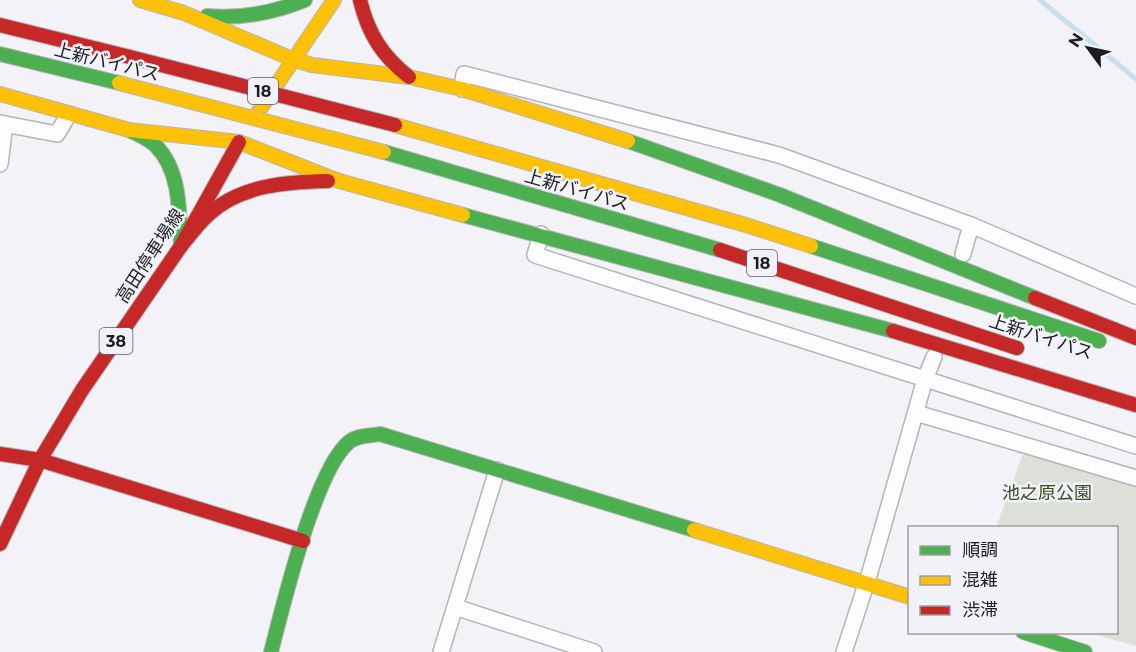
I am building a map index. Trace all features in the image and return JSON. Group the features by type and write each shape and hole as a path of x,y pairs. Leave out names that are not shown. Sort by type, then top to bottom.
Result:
{"main road":[{"path":"140,0 184,13 292,59 312,65 409,77 462,89 602,130 780,195 1136,338"},
{"path":"184,13 230,19 276,12 305,0"},
{"name":"高田停車場線","path":"0,544 40,460 82,390 181,246 239,142 292,59 334,0"},
{"path":"360,0 364,20 375,44 390,63 409,77"},
{"name":"上新バイパス","path":"0,25 395,125 746,225 1114,346"},
{"name":"上新バイパス","path":"0,54 119,82 384,152 737,255 1025,350"},
{"path":"0,94 129,130 239,142 339,181 933,342 1136,405"},
{"path":"129,130 154,144 164,155 169,166 176,191 181,246"},
{"path":"181,246 210,213 240,194 267,186 303,181 339,181"},
{"path":"271,652 303,541 329,467 349,442 380,434 908,597"},
{"path":"0,454 40,460 303,541"},
{"path":"1026,634 1085,652"}],"street":[{"path":"462,89 464,74 779,155 971,225 1136,296"},
{"path":"0,164 2,124 57,134 69,114"},
{"path":"963,254 971,225"},
{"path":"541,234 535,255 1136,446"},
{"path":"844,652 925,379 934,357"},
{"path":"916,413 1136,478"},
{"path":"441,652 497,470"},
{"path":"455,607 575,649 594,652"}],"green space":[{"name":"池之原公園","path":"1024,451 1136,485 1136,646 1094,634 1118,634 1118,526 997,526"}],"waterway":[{"path":"1040,0 1136,79"}],"traffic: fast":[{"path":"207,16 233,17 257,14 305,0"},
{"path":"0,54 119,83"},
{"path":"131,131 156,146 170,168 179,206 181,246"},
{"path":"628,141 780,195 1035,298"},
{"path":"384,152 720,250"},
{"path":"463,215 893,331"},
{"path":"811,246 1099,341"},
{"path":"271,652 302,540 324,480 336,457 349,442 360,437 380,434 694,530"},
{"path":"1029,634 1085,652"}],"traffic: slow":[{"path":"140,0 184,13 292,59 312,65 409,77 462,89 628,141"},
{"path":"258,112 334,0"},
{"path":"119,83 384,152"},
{"path":"0,94 129,130 239,142 339,181 463,215"},
{"path":"395,125 746,225 811,246"},
{"path":"694,530 908,596"}],"traffic: jam":[{"path":"360,0 367,23 377,43 391,61 409,77"},
{"path":"0,25 130,57"},
{"path":"130,57 395,125"},
{"path":"0,544 40,460 82,390 181,246 239,142"},
{"path":"181,246 209,214 235,197 280,184 328,181"},
{"path":"720,250 1017,348"},
{"path":"1035,298 1136,338"},
{"path":"893,331 1136,405"},
{"path":"0,454 40,460 303,541"}]}
